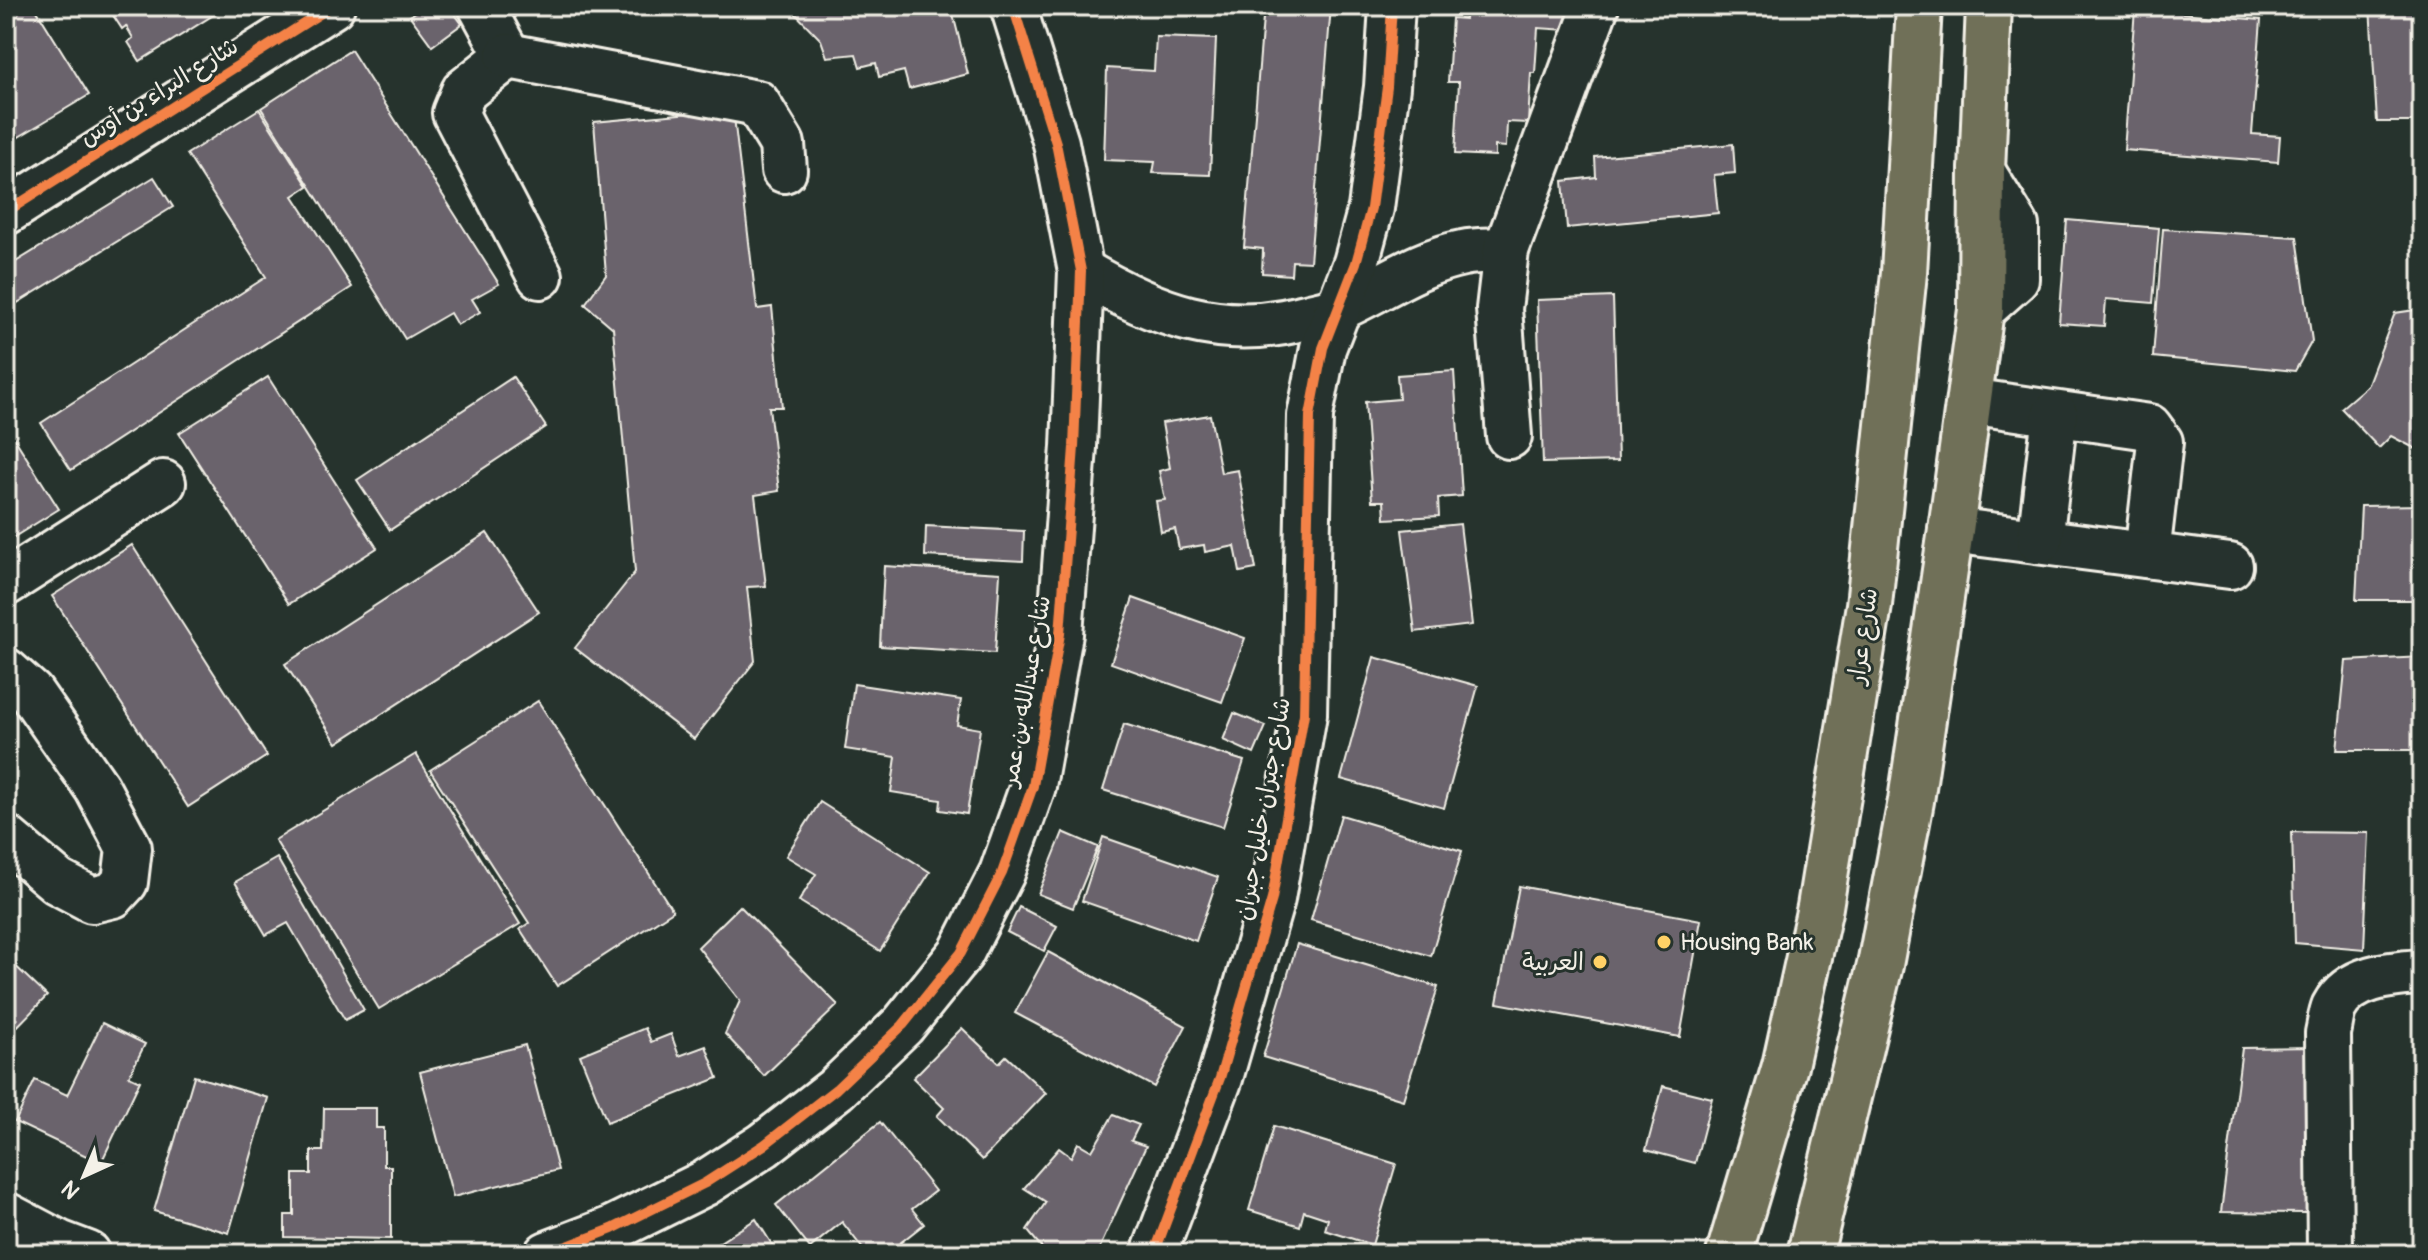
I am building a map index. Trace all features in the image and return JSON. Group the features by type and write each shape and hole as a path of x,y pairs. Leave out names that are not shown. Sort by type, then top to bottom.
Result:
{"main road":[{"name":"شارع عرار","path":"1729,1254 1785,1066 1820,907 1869,605 1904,273 1919,6"},
{"path":"1810,1254 1883,950 1911,801 1951,530 1981,310 1982,171 1989,6"}],"street":[{"name":"شارع البراء بن أوس","path":"6,212 332,6"},
{"path":"481,6 508,56"},
{"name":"شارع عبدالله بن عمر","path":"547,1254 612,1229 705,1183 764,1145 836,1089 903,1025 961,953 1002,873 1033,786 1057,649 1074,447 1081,271 1056,143 1013,6"},
{"name":"شارع جبران خليل جبران","path":"1154,1254 1220,1078 1272,899 1304,714 1310,416 1323,348 1356,263 1371,208 1387,87 1392,6"},
{"path":"1509,436 1499,309 1506,250 1596,6"},
{"path":"540,276 455,113 464,91 508,56 757,103 782,144 784,170"},
{"path":"1081,271 1125,297 1163,312 1217,325 1273,326 1337,308 1425,266 1463,253 1506,250"},
{"path":"1969,401 2149,427 2160,442 2147,555"},
{"path":"2040,541 2055,414"},
{"path":"6,583 163,483"},
{"path":"1951,530 2230,566"},
{"path":"6,671 31,693 97,788 129,848 125,882 113,895 92,900 58,882 6,838"},
{"path":"2330,1254 2328,1033 2334,1007 2350,988 2384,974 2422,972"},
{"path":"6,1215 59,1243 88,1254"}],"building":[{"path":"34,6 89,95 17,138 6,121 6,7"},
{"path":"107,6 226,7 140,61 128,42 133,38 126,26 122,29"},
{"path":"424,6 449,6 462,24 432,46 410,16"},
{"path":"788,6 951,6 968,74 909,89 904,71 879,77 876,63 860,67 856,54 827,57 821,40"},
{"path":"1264,6 1331,6 1310,262 1292,261 1291,275 1262,273 1263,249 1244,247"},
{"path":"1466,6 1569,9 1567,30 1538,28 1528,123 1507,122 1506,147 1495,146 1495,156 1455,154 1459,82 1448,82 1452,18 1465,19"},
{"path":"2370,6 2422,6 2422,122 2377,122"},
{"path":"2135,9 2261,20 2252,134 2280,136 2278,162 2124,150"},
{"path":"1156,37 1216,39 1210,175 1153,173 1155,162 1104,160 1107,68 1154,71"},
{"path":"351,50 499,284 472,299 480,312 457,325 450,313 405,339 261,108"},
{"path":"259,109 308,186 293,196 352,287 71,470 41,423 266,277 187,154"},
{"path":"733,109 757,309 772,307 782,407 769,407 779,491 755,495 766,586 747,587 755,661 694,739 575,648 635,572 613,328 585,304 606,275 594,122"},
{"path":"1733,144 1735,173 1714,175 1718,213 1567,228 1563,181 1596,177 1595,157"},
{"path":"154,177 173,207 6,310 6,268"},
{"path":"2067,220 2159,228 2153,303 2106,299 2104,326 2059,323"},
{"path":"2163,229 2297,237 2312,341 2295,371 2153,357"},
{"path":"1613,297 1618,461 1543,463 1537,300"},
{"path":"2422,309 2422,452 2391,436 2379,448 2341,408 2367,386 2395,313"},
{"path":"1454,371 1462,496 1438,498 1439,516 1385,519 1384,501 1372,501 1365,402 1399,399 1397,375"},
{"path":"268,377 377,548 289,604 179,433"},
{"path":"513,377 546,427 390,530 357,480"},
{"path":"1210,415 1221,473 1238,470 1256,569 1240,572 1235,546 1205,552 1204,545 1179,549 1175,529 1161,532 1156,501 1165,500 1159,471 1170,468 1162,423"},
{"path":"6,425 59,509 6,542"},
{"path":"2422,505 2422,600 2356,600 2361,506"},
{"path":"1460,524 1472,625 1415,632 1402,530"},
{"path":"926,526 1024,531 1023,561 925,556"},
{"path":"487,533 539,612 337,743 285,664"},
{"path":"132,545 267,756 188,807 52,596"},
{"path":"884,566 1000,573 995,653 880,646"},
{"path":"1133,598 1245,638 1222,702 1111,663"},
{"path":"1374,657 1478,686 1444,808 1341,779"},
{"path":"2422,657 2422,750 2337,750 2346,661"},
{"path":"854,684 961,700 957,725 980,729 967,814 940,810 941,800 891,792 896,757 845,749"},
{"path":"538,701 673,911 557,986 520,929 529,923 430,770"},
{"path":"1234,713 1266,726 1254,754 1223,740"},
{"path":"1124,724 1244,761 1223,827 1103,790"},
{"path":"416,754 520,924 379,1009 275,840"},
{"path":"820,802 930,872 880,951 799,901 816,874 786,856"},
{"path":"1341,815 1462,851 1431,956 1311,920"},
{"path":"1063,832 1098,847 1073,908 1038,894"},
{"path":"2292,832 2369,833 2364,949 2295,943"},
{"path":"1103,837 1218,877 1196,941 1082,901"},
{"path":"277,858 364,1010 345,1020 288,923 266,935 235,882"},
{"name":"العربية","path":"1519,886 1701,920 1680,1037 1497,1003"},
{"path":"740,906 838,1005 764,1076 725,1034 740,1001 698,947"},
{"path":"1019,907 1057,926 1044,951 1007,932"},
{"path":"1297,944 1438,987 1403,1100 1263,1057"},
{"path":"1048,952 1186,1026 1154,1087 1015,1013"},
{"path":"6,957 47,996 6,1038"},
{"path":"102,1023 145,1044 129,1076 140,1081 101,1163 15,1122 35,1080 67,1095"},
{"path":"645,1028 651,1042 671,1034 679,1056 706,1046 718,1078 607,1122 580,1055"},
{"path":"962,1028 999,1063 1006,1056 1046,1093 982,1160 937,1116 944,1108 913,1078"},
{"path":"525,1045 558,1170 453,1197 420,1072"},
{"path":"2314,1047 2306,1213 2221,1212 2242,1048"},
{"path":"194,1076 268,1098 229,1233 154,1211"},
{"path":"1663,1086 1712,1098 1695,1163 1646,1150"},
{"path":"324,1108 376,1108 376,1128 384,1128 384,1166 391,1166 391,1239 285,1237 285,1215 294,1215 294,1174 311,1174 311,1151 323,1151"},
{"path":"1113,1115 1139,1125 1131,1141 1146,1146 1097,1254 1047,1254 1027,1230 1046,1202 1024,1188 1059,1148 1071,1157 1078,1143 1092,1151"},
{"path":"880,1122 935,1191 912,1209 924,1224 886,1254 867,1254 842,1222 810,1248 776,1205"},
{"path":"1274,1126 1396,1164 1372,1245 1325,1230 1328,1219 1304,1211 1300,1226 1249,1210"},
{"path":"756,1219 778,1254 703,1253"}],"cycle path":[{"path":"6,212 332,6"},
{"path":"547,1254 612,1229 705,1183 764,1145 836,1089 903,1025 961,953 1002,873 1033,786 1060,634 1074,447 1081,271 1056,143 1013,6"},
{"path":"1154,1254 1220,1078 1272,899 1304,714 1310,416 1323,348 1356,263 1371,208 1387,87 1392,6"}],"place":[{"name":"Housing Bank","path":"1664,942"},
{"name":"العربية","path":"1600,962"}]}
